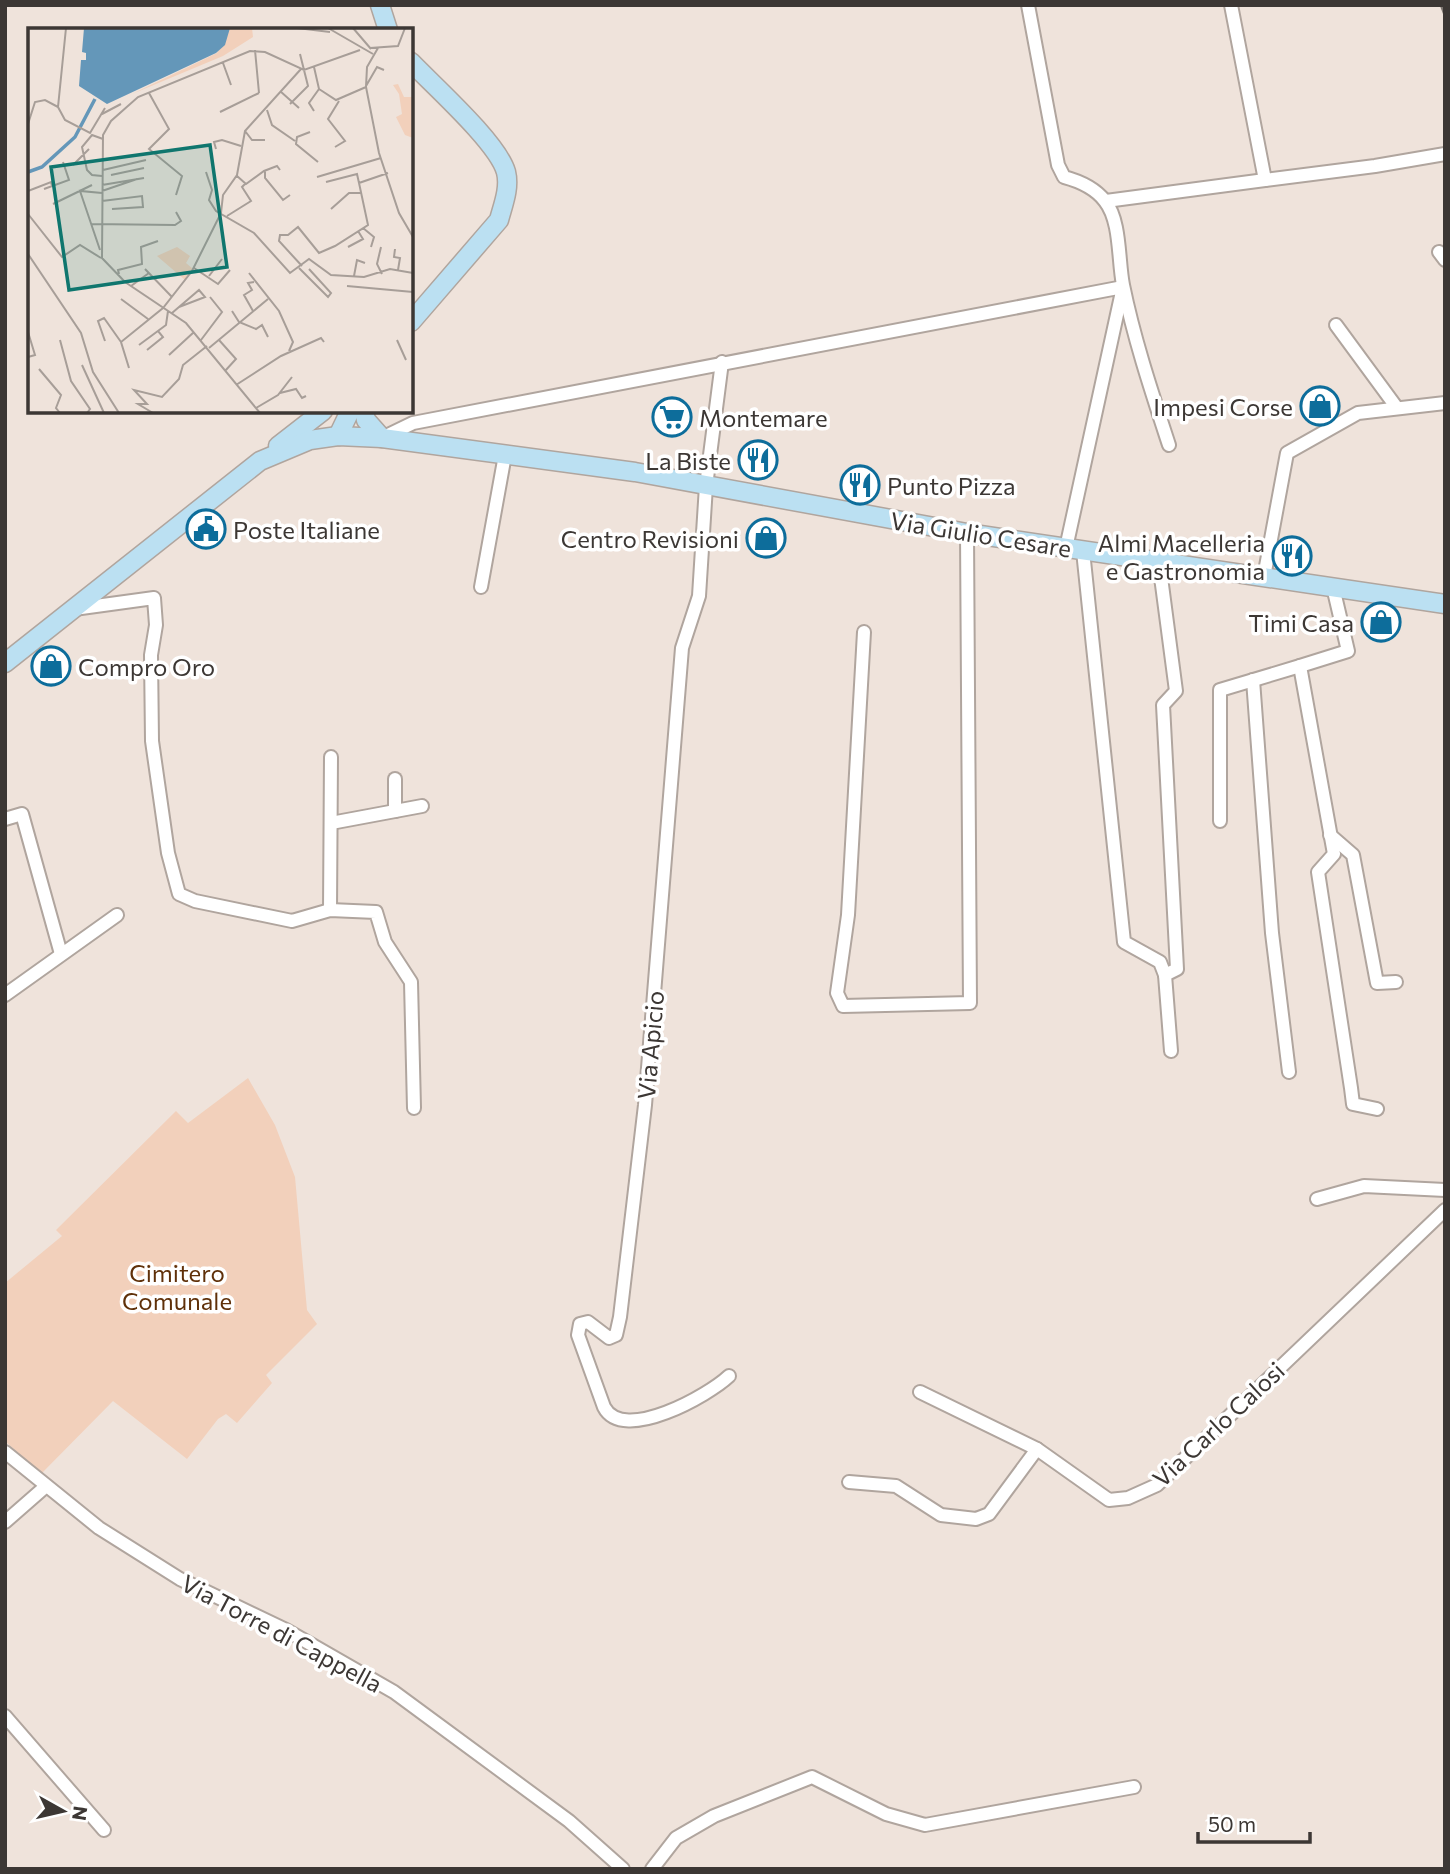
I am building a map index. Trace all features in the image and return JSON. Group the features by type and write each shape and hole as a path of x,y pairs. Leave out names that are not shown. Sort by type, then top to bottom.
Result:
{"street":[{"path":"380,5 387,28"},
{"path":"1028,5 1058,165 1064,177 1083,183 1105,201 1113,221 1123,287 1145,372 1169,445"},
{"path":"1231,5 1265,180"},
{"path":"413,64 495,151 506,173 506,199 499,220 413,320"},
{"path":"1105,201 1375,166 1445,154"},
{"path":"364,413 366,419 382,438 413,423 1123,287"},
{"path":"1123,287 1075,550 1124,942 1160,962 1166,975 1171,1051"},
{"path":"1336,325 1397,408"},
{"path":"706,486 722,362"},
{"path":"1264,577 1287,453 1359,412 1445,403"},
{"path":"5,663 320,413"},
{"path":"333,413 331,426 338,436 349,413"},
{"name":"Via Giulio Cesare","path":"260,461 310,440 338,436 382,438 706,486 1075,550 1445,604"},
{"path":"481,587 505,455"},
{"name":"Via Apicio","path":"706,486 699,596 682,648 645,1105 620,1317 615,1335 609,1338 588,1322 580,1324 578,1335 604,1407 607,1413 617,1418 642,1418 673,1412 714,1390 729,1376"},
{"path":"864,632 850,888 837,993 843,1006 970,1003 967,533"},
{"path":"1159,562 1176,691 1163,705 1177,969 1166,975"},
{"path":"1220,821 1220,690 1348,651 1333,587"},
{"path":"73,609 153,598 156,625 151,655 152,741 168,853 179,894 195,901 292,921 330,910 376,912 385,942 411,982 414,1108"},
{"path":"1300,666 1334,855 1318,872 1353,1104 1377,1109"},
{"path":"1253,680 1272,933 1289,1072"},
{"path":"330,910 331,757"},
{"path":"395,779 395,811"},
{"path":"331,823 422,806"},
{"path":"5,820 22,814 61,954"},
{"path":"1330,835 1353,855 1377,983 1396,982"},
{"path":"5,995 117,915"},
{"path":"1317,1199 1364,1186 1445,1190"},
{"name":"Via Carlo Calosi","path":"919,1392 1037,1449 1110,1500 1128,1498 1157,1485 1445,1210"},
{"path":"849,1482 896,1486 941,1515 976,1519 989,1514 1037,1449"},
{"name":"Via Torre di Cappella","path":"5,1452 99,1528 180,1579 286,1630 394,1692 569,1822 623,1869"},
{"path":"5,1522 45,1487"},
{"path":"5,1716 104,1830"},
{"path":"652,1869 676,1838 714,1816 811,1777 886,1814 925,1825 1134,1787"}],"green space":[{"name":"Cimitero Comunale","path":"248,1078 275,1125 295,1177 307,1310 317,1324 266,1375 272,1383 237,1423 226,1414 218,1419 187,1459 113,1401 41,1474 5,1441 5,1283 62,1236 56,1230 176,1111 188,1123"}],"railway":[{"path":"1442,5 1445,13"}],"place":[{"name":"Impesi Corse","path":"1320,406"},
{"name":"Montemare","path":"672,417"},
{"name":"La Biste","path":"758,460"},
{"name":"Punto Pizza","path":"860,485"},
{"name":"Poste Italiane","path":"206,529"},
{"name":"Centro Revisioni","path":"766,538"},
{"name":"Almi Macelleria e Gastronomia","path":"1292,556"},
{"name":"Timi Casa","path":"1381,622"},
{"name":"Compro Oro","path":"51,666"}]}
